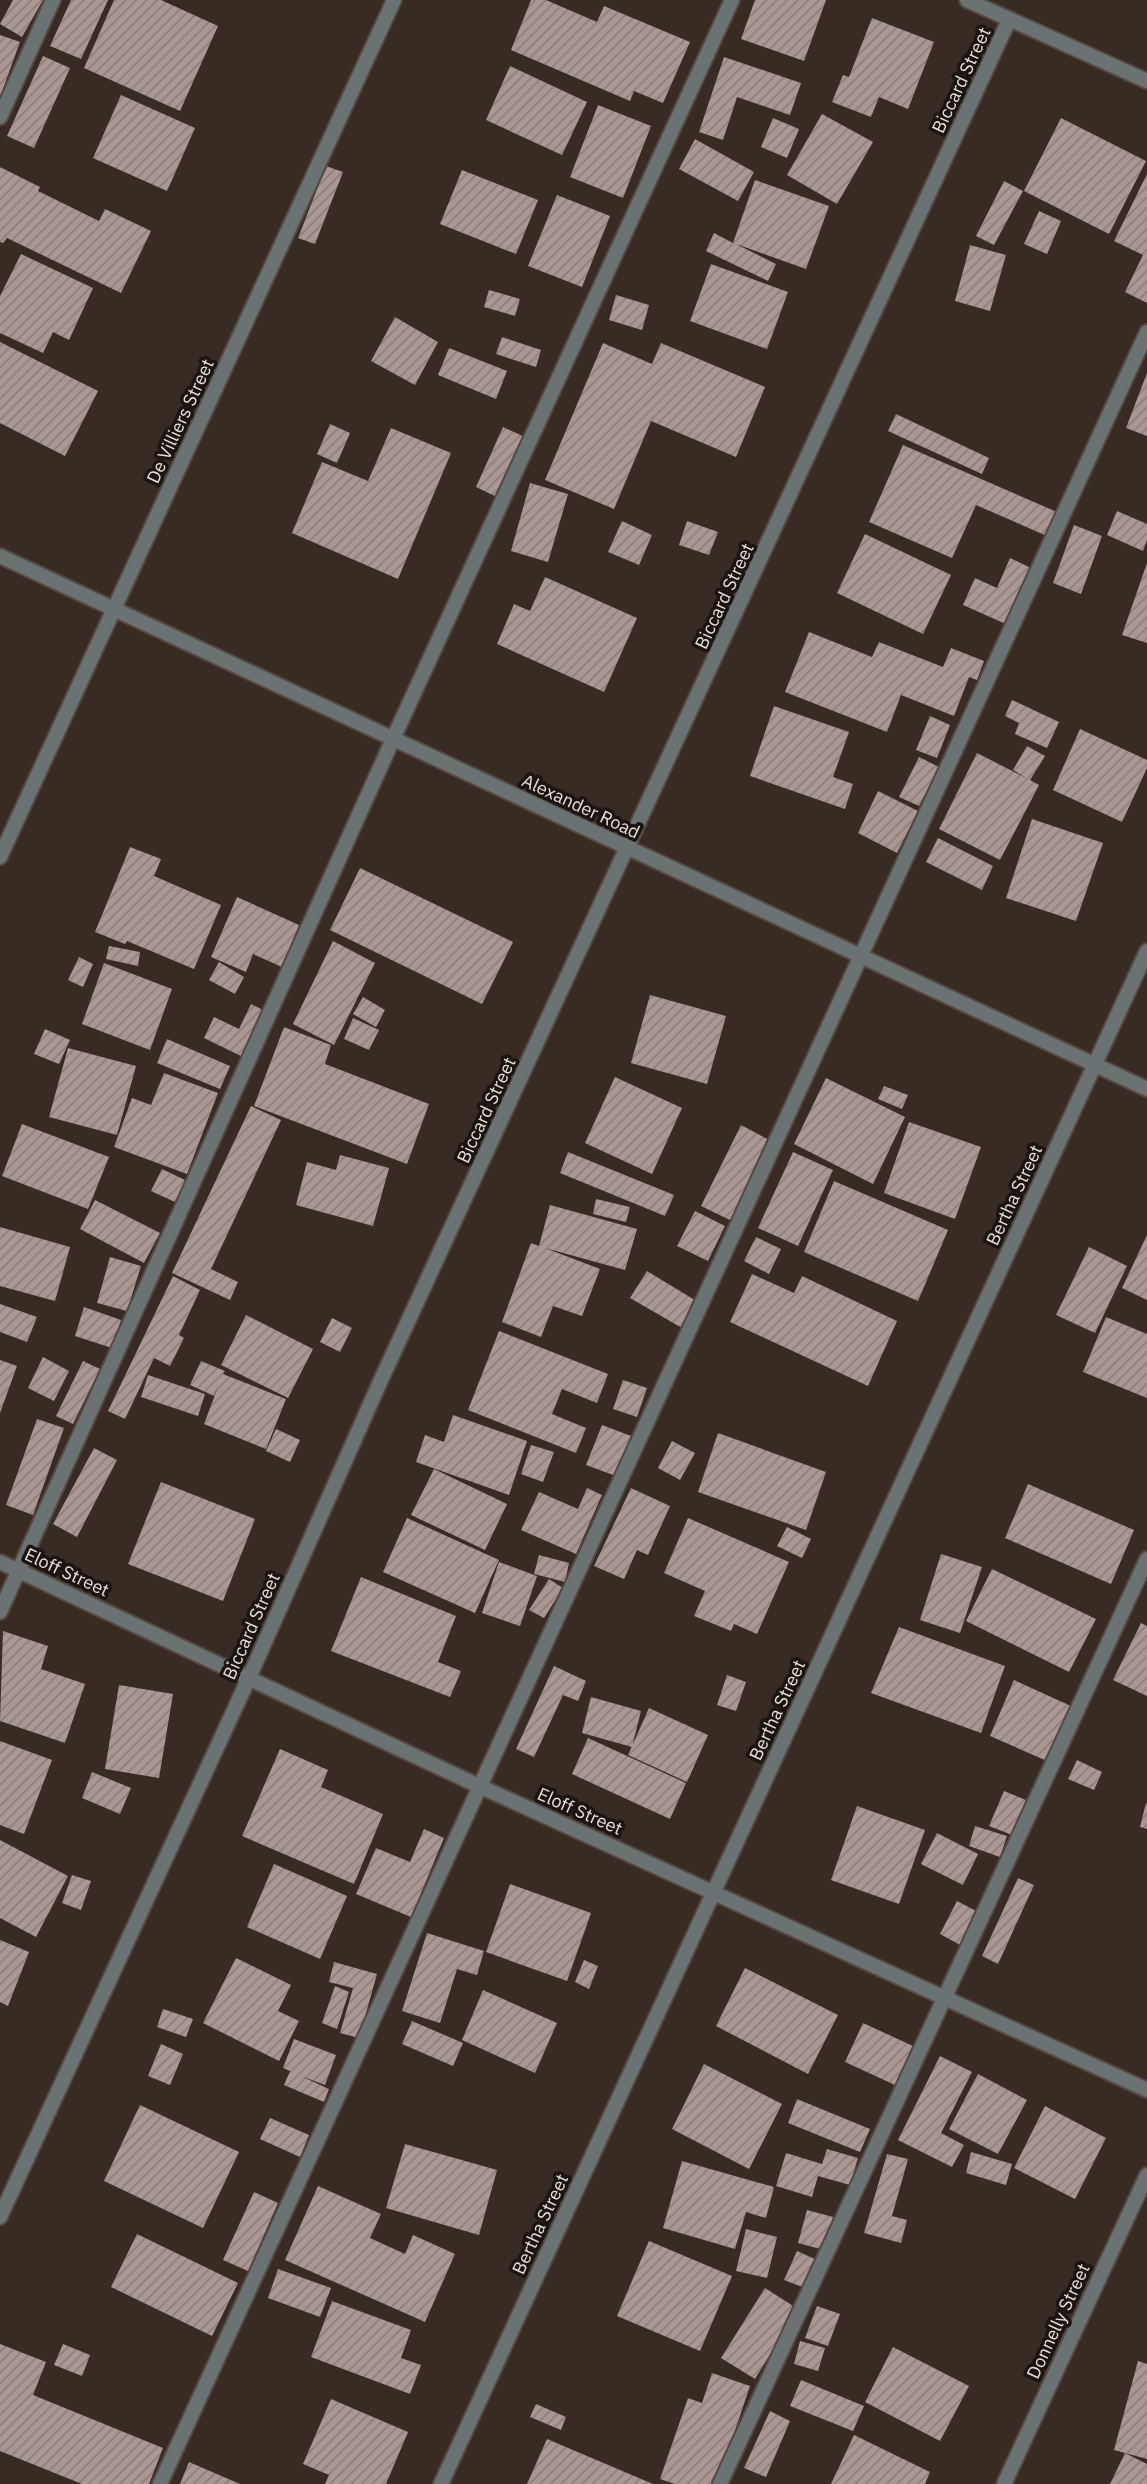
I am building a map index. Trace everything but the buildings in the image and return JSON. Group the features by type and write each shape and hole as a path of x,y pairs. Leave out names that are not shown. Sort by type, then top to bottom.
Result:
{"street":[{"path":"0,117 53,0"},
{"name":"De Villiers Street","path":"0,857 394,0"},
{"path":"0,1612 393,739 732,0"},
{"path":"967,0 1147,81"},
{"name":"Biccard Street","path":"0,2217 248,1679 380,1382 1009,20"},
{"path":"160,2484 1147,332"},
{"name":"Alexander Road","path":"0,556 1147,1089"},
{"name":"Bertha Street","path":"441,2484 1147,951"},
{"path":"719,2484 1147,1559"},
{"name":"Eloff Street","path":"0,1562 479,1786 1147,2090"},
{"name":"Donnelly Street","path":"1004,2484 1147,2175"}]}
